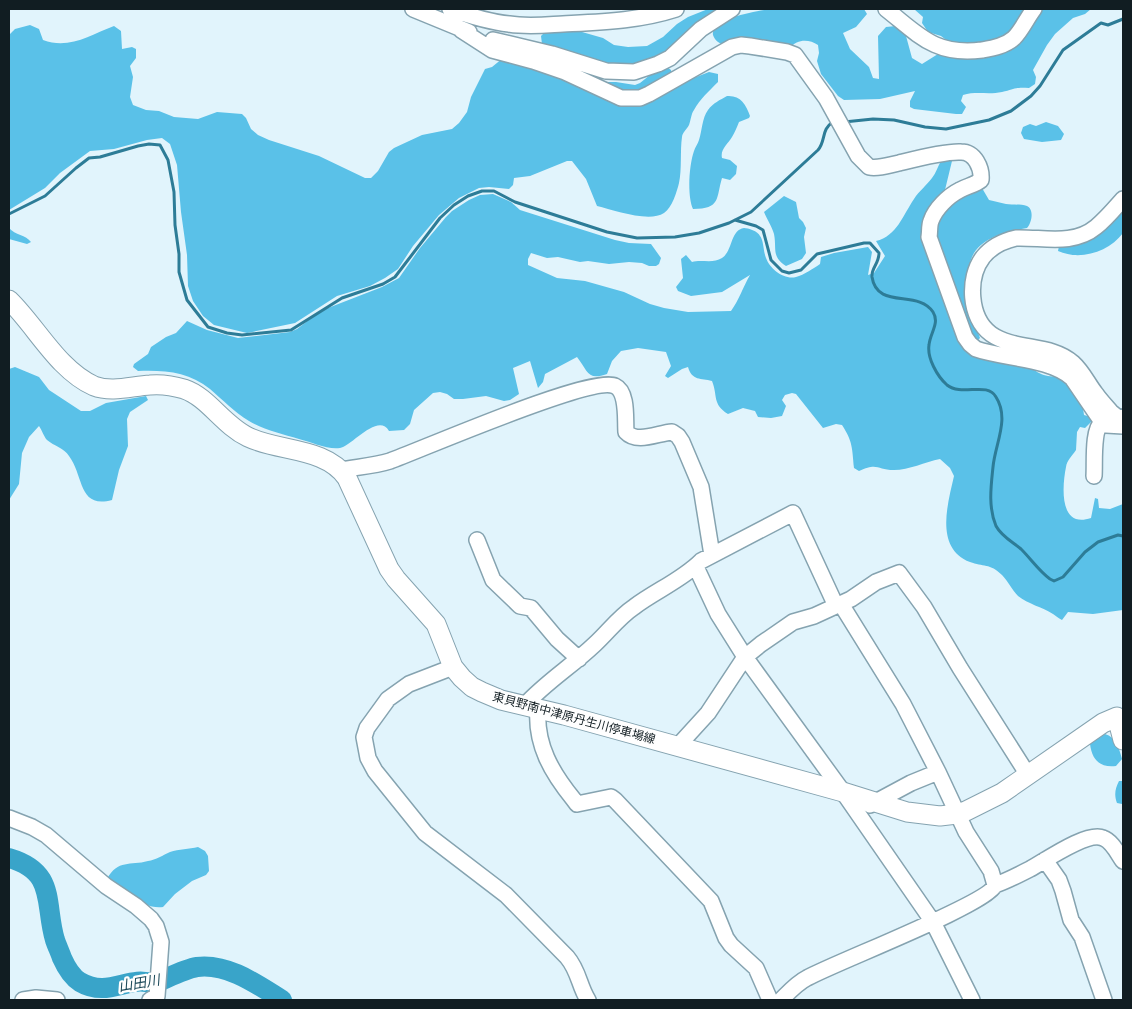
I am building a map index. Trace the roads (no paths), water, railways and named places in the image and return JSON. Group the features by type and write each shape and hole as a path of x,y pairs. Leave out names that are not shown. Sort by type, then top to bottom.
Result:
{"main road":[{"path":"9,300 69,369 95,386 108,389 150,384 185,389 206,403 232,428 246,436 321,458 341,470"},
{"name":"東貝野南中津原丹生川停車場線","path":"341,470 347,478 389,569 436,624 453,667 462,678 477,690 501,700 677,746 921,814 940,816 957,814 1002,793 1103,723 1121,718 1123,740"}],"street":[{"path":"413,9 440,19 492,50 534,61 565,72 621,98 640,98 649,94 732,47 741,45 787,52 794,55 800,62 826,98 858,156 869,167 874,168 962,152 972,156 982,172 981,180 976,184 959,190 946,200 931,221 929,237 965,337 976,349 1028,361 1066,374 1072,378 1102,422 1106,425 1123,426"},
{"path":"460,10 485,20 512,25 624,15 656,15 676,9"},
{"path":"461,30 576,60 606,71 626,73 646,69 670,58 701,29 732,9"},
{"path":"886,9 925,41 946,49 961,51 987,49 1006,43 1017,34 1034,9"},
{"path":"1123,198 1096,228 1083,235 1064,240 1016,238 992,248 978,266 973,295 978,317 989,332 1006,342 1048,351 1062,356 1073,363 1111,412 1123,418"},
{"path":"341,470 389,461 544,402 595,386 611,385 619,389 624,399 626,432 630,436 638,438 672,432 682,442 701,486 712,555"},
{"path":"1094,476 1096,434 1098,425 1102,422"},
{"path":"770,1000 756,968 726,938 711,901 616,800 606,797 577,804 556,778 544,753 538,726 531,707 537,692 596,644 623,614 712,555 793,513 838,605 894,689 938,772 966,832 991,871 995,885"},
{"path":"476,540 493,580 520,606 530,608 557,639 579,658"},
{"path":"696,567 718,614 745,657 843,792 933,922 972,1000"},
{"path":"677,746 708,714 745,657 761,644 794,622 807,619 851,599 876,582 899,573 924,607 1028,775"},
{"path":"453,667 409,684 388,699 370,722 364,737 371,764 425,833 506,896 567,957 574,966 588,1000"},
{"path":"855,810 938,772"},
{"path":"9,818 14,822 32,827 46,835 77,863 151,919 160,935 160,972 154,997"},
{"path":"781,1000 806,978 933,922 989,893 995,885 1021,874 1070,845 1099,837 1106,839 1123,861"},
{"path":"1045,860 1064,890 1071,920 1082,937 1104,1000"},
{"path":"23,1000 36,998 57,1000"}],"waterway":[{"path":"844,122 873,119 894,120 925,127 946,129 989,120 1011,111 1031,96 1040,86 1063,50 1101,23 1108,25 1123,19"},
{"path":"9,214 45,196 89,158 100,157 138,146 160,145 168,160 174,192 179,272 187,300 208,327 227,333 242,335 291,330 342,298 383,284 395,277 440,218 454,205 468,196 482,191 494,191 515,202 607,232 637,238 675,237 699,233 729,223 751,212 818,150 827,128 833,122"},
{"path":"735,220 763,230 771,260 782,271 789,273 801,270 817,254 870,243 879,253 872,274 875,287 890,297 918,301 926,305 933,312 935,324 929,350 931,361 940,377 947,385 953,388 960,390 980,389 992,392 1000,405 1002,423 994,458 991,489 993,519 1001,533 1021,549 1046,576 1054,581 1063,577 1085,552 1098,542 1118,535 1123,536"},
{"name":"山田川","path":"9,858 24,864 42,880 46,890 56,942 67,968 80,982 90,987 100,988 136,982 153,984 186,970 197,967 209,967 220,968 242,976 282,1000"}]}
